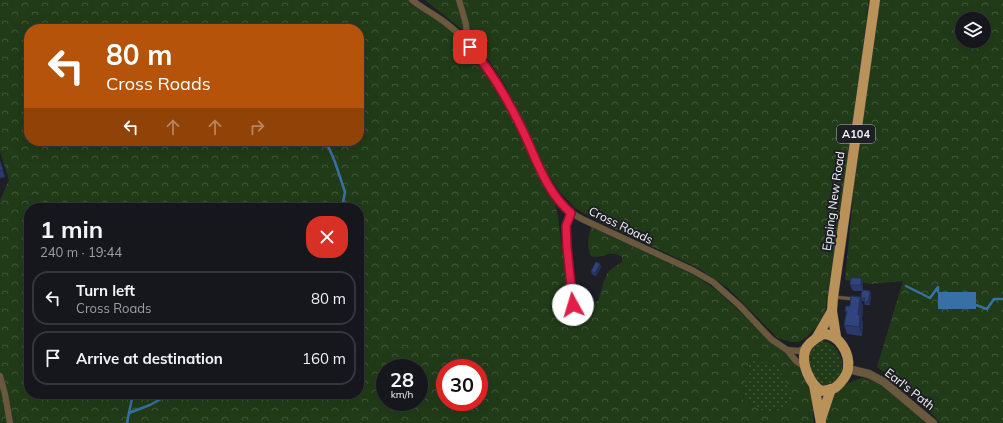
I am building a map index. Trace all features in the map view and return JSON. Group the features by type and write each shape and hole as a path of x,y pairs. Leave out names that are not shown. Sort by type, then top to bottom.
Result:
{"main road":[{"name":"Epping New Road","path":"836,337 832,311 833,296 875,0"},
{"name":"Epping New Road","path":"817,337 832,311"},
{"path":"817,337 823,334 836,337"},
{"name":"A104","path":"807,347 817,337"},
{"name":"A104","path":"836,337 843,346 847,358 848,369"},
{"path":"807,347 804,356 806,368 814,385 821,421"},
{"path":"814,385 821,391 831,389 841,383 848,369"},
{"path":"821,421 831,389"}],"street":[{"name":"Cross Roads","path":"412,0 447,24 463,39 487,68 501,89 522,128 537,162 557,199 571,213 633,244 694,271 713,282 740,306 771,339 787,350 796,361 806,368"},
{"path":"459,0 466,24 467,36 463,39"},
{"path":"571,213 566,226 573,305"},
{"path":"787,350 799,350 807,347"},
{"name":"Earl's Path","path":"848,369 869,374 884,382 933,423"},
{"path":"0,376 10,423"}],"lane":[{"path":"833,296 858,299"}],"green space":[{"path":"0,0 413,0 449,28 467,47 501,97 554,201 557,211 570,305 598,301 607,274 610,270 622,262 622,257 612,254 600,257 591,256 588,249 588,242 591,227 696,276 719,292 798,366 809,386 814,423 0,423 0,201 9,180 0,152","holes":["749,361 777,364 794,399 771,415 743,400"]},
{"path":"425,0 869,0 851,139 825,312 817,326 806,338 798,342 791,342 778,338 728,288 700,269 602,223 575,208 560,192 547,173 505,85 488,59 469,35"},
{"path":"879,0 1003,0 1003,423 940,423 918,398 877,367 903,281 872,284 845,280 856,167","holes":["938,292 976,292 976,309"]},
{"path":"821,341 826,341 835,347 841,358 841,375 833,385 822,386 815,379 810,369 808,358 809,353 814,346"},
{"path":"749,360 777,364 795,399 771,415 743,400"},
{"path":"869,377 877,379 929,423 826,423 827,406 835,393 850,382"}],"water":[{"path":"938,292 976,292 976,309 938,309"}],"building":[{"path":"0,161 3,170 0,171"},
{"path":"596,262 600,264 595,273 591,271"},
{"path":"851,278 861,278 861,285 850,285"},
{"path":"862,290 870,291 868,302 864,302 865,298 861,298"},
{"path":"851,296 860,297 858,315 860,315 859,327 844,325 847,311 845,311 846,306 850,306"}],"waterway":[{"path":"328,146 345,192 343,203"},
{"path":"906,286 930,298 938,287 938,292"},
{"path":"976,305 987,309 994,299 1003,299"},
{"path":"129,413 132,399"},
{"path":"127,423 129,413 161,399"}],"route":[{"path":"470,47 487,68 501,89 557,199 561,205 571,213 566,226 573,305"}]}
